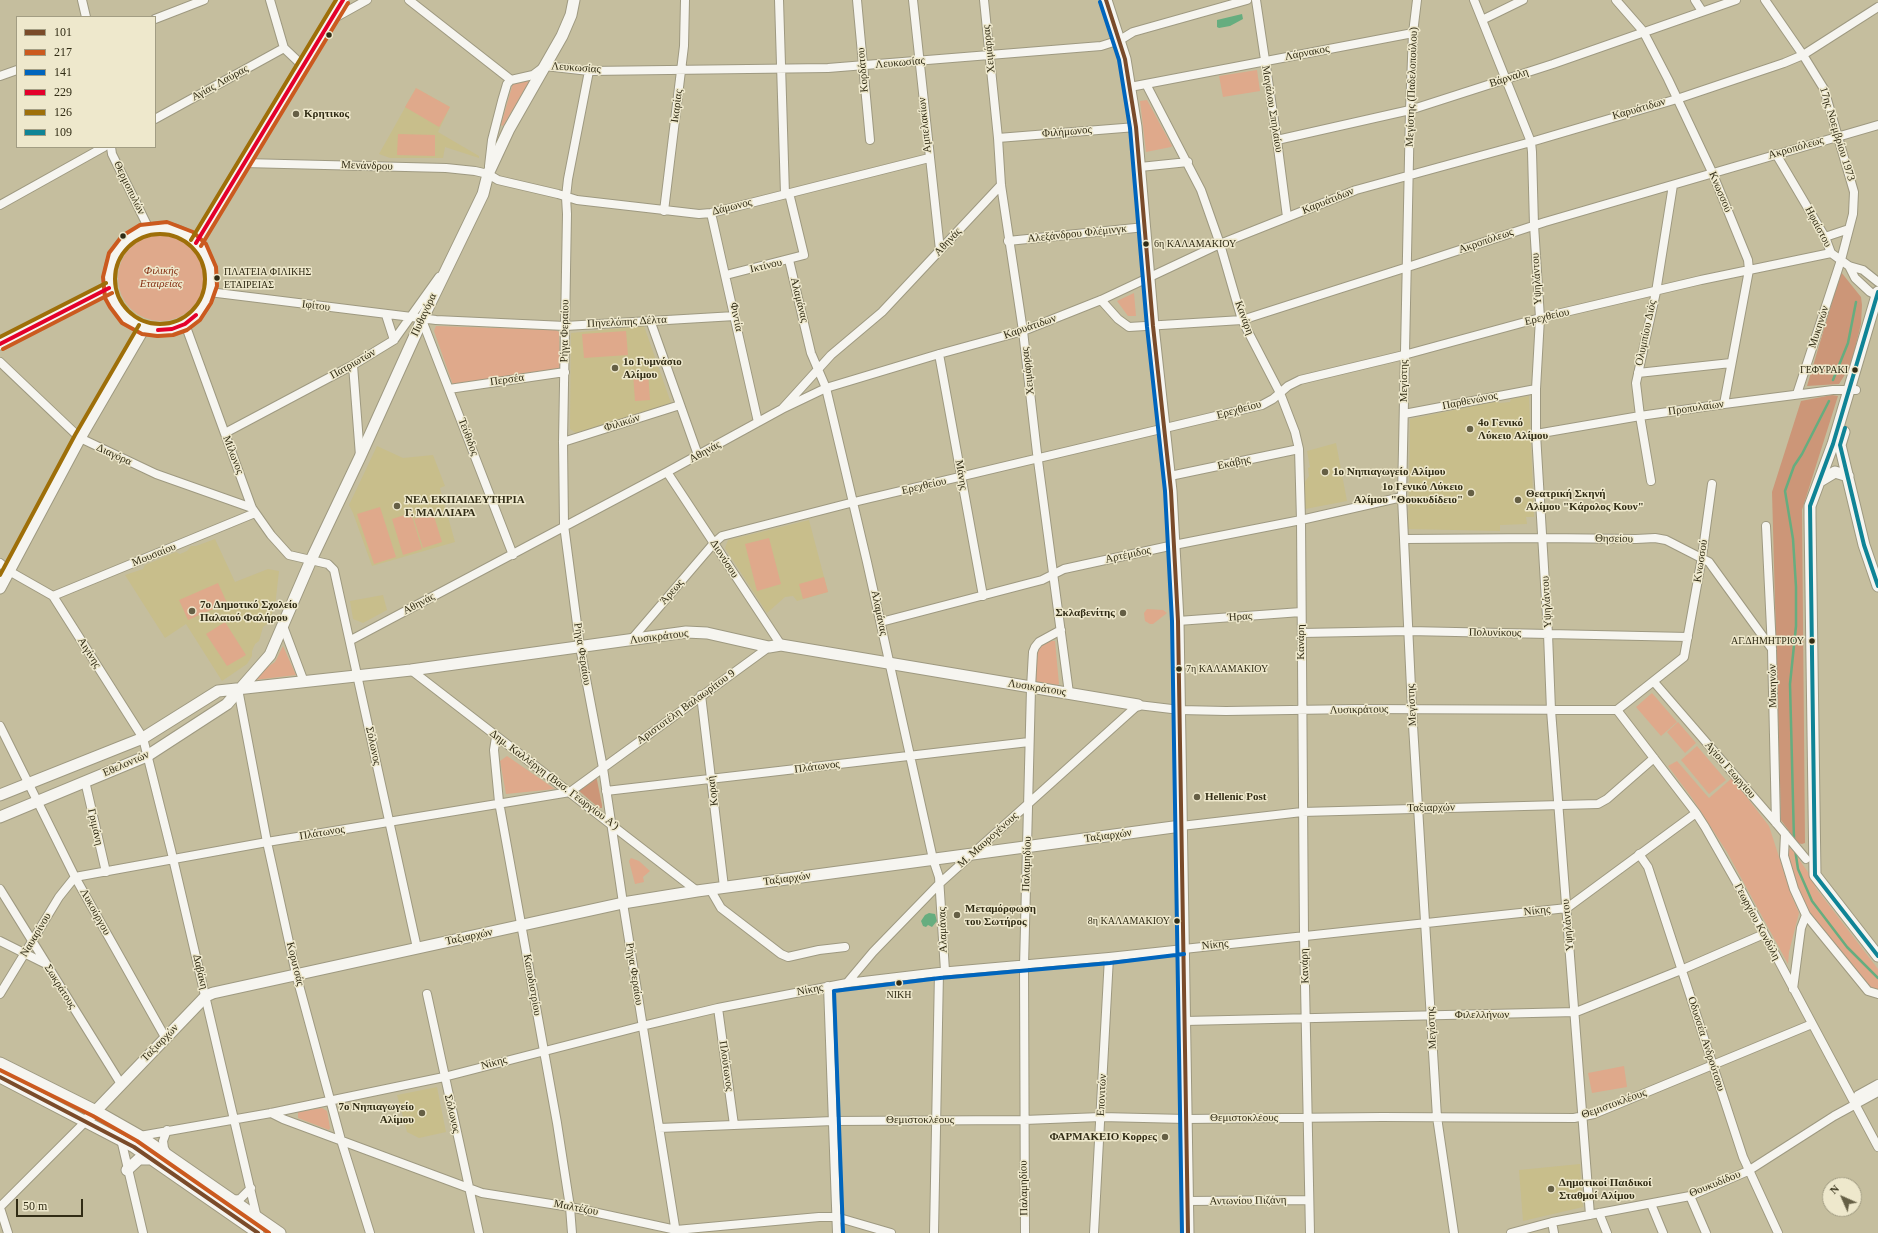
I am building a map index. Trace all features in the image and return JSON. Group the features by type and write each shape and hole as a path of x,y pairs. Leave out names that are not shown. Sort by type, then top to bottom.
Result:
{"street":[{"path":"82,0 86,16"},
{"path":"156,19 204,0"},
{"path":"270,0 284,48 303,66"},
{"path":"196,243 343,0"},
{"path":"331,20 367,0"},
{"path":"410,0 511,80 533,75 545,66"},
{"name":"Πυθαγόρα","path":"488,174 509,129 562,36 571,15 574,0"},
{"name":"Ικαρίας","path":"664,211 682,69 685,0"},
{"path":"779,0 787,193"},
{"name":"Κορδάτου","path":"857,0 870,140"},
{"name":"Αμπελακίων","path":"913,0 928,158 940,250"},
{"name":"Χειμάρρας","path":"984,0 998,138 1001,185 1008,241 1023,331 1038,459 1069,694"},
{"path":"1106,0 1120,40 1130,87 1136,127 1153,326 1170,476 1178,621 1188,1233"},
{"name":"Λευκωσίας","path":"545,66 589,71 863,67 1101,46 1120,40 1133,32 1247,0"},
{"name":"Μαγάλου Σπηλαίου","path":"1256,0 1287,217"},
{"name":"Μεγίστης (Παδελοπούλου)","path":"1408,175 1413,33 1417,0"},
{"name":"Υψηλάντου","path":"1474,0 1503,80 1531,142 1534,225 1540,318 1536,389 1536,434 1543,538 1551,710 1576,1012 1590,1214"},
{"path":"1482,20 1523,0"},
{"name":"Κνωσσού","path":"1616,0 1643,31 1677,99 1712,172 1743,248 1749,270 1724,404"},
{"path":"1695,0 1702,11"},
{"name":"Βάρναλη","path":"1277,140 1410,110 1503,80 1736,0"},
{"name":"17ης Νοεμβρίου 1973","path":"1764,0 1803,55 1824,89 1838,136 1854,192 1853,214 1841,260"},
{"name":"Καρυάτιδων","path":"782,409 826,388 939,354 1023,331 1101,300 1149,276 1220,244 1356,190 1531,142 1677,99 1803,55 1878,7"},
{"name":"Λάρνακος","path":"1130,87 1413,33"},
{"name":"Αγίας Λαύρας","path":"156,118 284,48"},
{"path":"0,76 16,70"},
{"name":"Ρήγα Φεραίου","path":"589,71 568,179 566,197 564,526 580,647 603,768 642,1026 676,1231"},
{"name":"Πυθαγόρα","path":"311,560 360,457 422,320 483,194 488,174 492,140 507,84 511,80"},
{"name":"Κανάρη","path":"1146,84 1188,162 1201,190 1220,244 1242,320 1280,393 1295,432 1299,449 1302,633 1302,812 1310,1233"},
{"name":"Ακροπόλεως","path":"1101,300 1123,324 1129,326 1153,326 1242,320 1534,225 1673,185 1712,172 1878,125"},
{"name":"Φιλήμωνος","path":"998,138 1136,127"},
{"path":"0,205 102,148"},
{"name":"Θερμοπυλών","path":"111,148 112,154 149,229"},
{"name":"Ηφαίστου","path":"1776,154 1825,237 1831,253 1849,266 1863,270 1878,282"},
{"name":"Δάμωνος","path":"488,174 498,180 577,200 664,211 711,213 928,158"},
{"path":"1140,167 1188,162"},
{"name":"Μενάνδρου","path":"244,163 446,168 488,174"},
{"name":"Μεγίστης","path":"1408,175 1402,497 1412,709 1432,1015 1437,1117 1454,1233"},
{"name":"Αθηνάς","path":"351,640 667,472 782,409 817,369 882,312 1001,185"},
{"name":"Ολυμπίου Διός","path":"1651,480 1636,383 1656,292 1673,185"},
{"name":"Ικτίνου","path":"726,275 804,255 787,193"},
{"name":"Φιντία","path":"711,213 758,422"},
{"name":"Αλεξάνδρου Φλέμινγκ","path":"1008,241 1145,227"},
{"path":"166,228 174,230 190,237 196,243 205,255 210,269 210,292 202,308 185,324 165,330 144,328 127,319 115,304 109,288 112,262 120,248 135,234 149,229 166,228"},
{"path":"1825,237 1849,229"},
{"name":"Ερεχθείου","path":"714,543 722,536 854,502 961,478 1262,405 1274,399 1288,386 1300,380 1404,355 1540,318 1749,270 1831,253"},
{"name":"Πατριωτών","path":"225,433 353,365 394,340 451,260"},
{"name":"Αλαμάνας","path":"789,260 811,353 826,388 854,502 933,859 940,883 942,972 934,1233"},
{"name":"Μυκηνών","path":"1801,394 1841,260"},
{"path":"1849,266 1855,278 1870,292 1878,294 1840,445 1864,545 1878,586"},
{"path":"0,344 109,288"},
{"name":"Ιφίτου","path":"210,292 422,320"},
{"name":"Πυθαγόρα","path":"386,315 394,340"},
{"path":"1878,315 1853,389 1810,506 1815,875 1878,956"},
{"name":"Πηνελόπης Δέλτα","path":"422,320 565,326 735,316"},
{"name":"Τεύθιδος","path":"422,320 513,554"},
{"path":"650,320 698,455"},
{"name":"Μίλωνος","path":"185,324 254,511 289,555 311,560"},
{"path":"0,588 80,438 144,328"},
{"name":"Μάνης","path":"939,354 983,596"},
{"name":"Διαγόρα","path":"0,362 80,438 156,474 254,511"},
{"path":"1638,373 1731,363"},
{"name":"Πυθαγόρα","path":"353,365 360,457"},
{"name":"Περσέα","path":"449,389 565,372"},
{"name":"Παρθενώνος","path":"1404,414 1536,389"},
{"name":"Προπυλαίων","path":"1536,434 1640,416 1724,404 1833,390 1853,389"},
{"name":"Φιλικών","path":"564,442 680,405"},
{"name":"Εκάβης","path":"1170,476 1299,449"},
{"name":"Διονύσου","path":"667,472 781,645"},
{"path":"1820,481 1835,472 1842,472 1848,476"},
{"name":"Κνωσσού","path":"1688,637 1702,557 1712,484"},
{"name":"Αρτέμιδος","path":"881,622 1042,580 1064,569 1174,545 1301,520 1402,497"},
{"name":"Μουσαίου","path":"53,596 254,511"},
{"name":"Μυκηνών","path":"1766,526 1772,649 1776,822"},
{"name":"Θησείου","path":"1405,539 1655,538 1666,540 1702,557 1709,562 1772,649"},
{"name":"Άρεως","path":"630,640 714,543"},
{"name":"Εθελοντών","path":"0,817 147,756 227,704 238,689 270,655 311,560"},
{"name":"Σόλωνος","path":"311,560 328,564 334,570 351,640 417,948"},
{"path":"0,563 9,571"},
{"name":"Αιγίνης","path":"9,571 53,596 143,738 147,756"},
{"name":"Ήρας","path":"1178,621 1301,612"},
{"path":"283,626 304,682"},
{"name":"Παλαμηδίου","path":"1025,1233 1024,966 1029,802 1029,742 1033,652 1039,642 1061,630"},
{"name":"Πολυνίκους","path":"1302,633 1409,631 1688,637"},
{"name":"Λυσικράτους","path":"358,676 686,632 708,633 769,647 781,645 1138,706 1180,710 1617,710"},
{"path":"1617,710 1654,682 1684,656 1688,637"},
{"name":"Αριστοτέλη Βαλαωρίτου 9","path":"570,792 701,695 769,647"},
{"name":"Δημ. Καλλέργη (Βασ. Γεωργίου Α')","path":"411,670 496,737 610,822 697,891"},
{"name":"Εθελοντών","path":"0,795 143,738 218,690 358,676"},
{"name":"Αγίου Γεωργίου","path":"1654,682 1776,822 1804,857"},
{"name":"Κορυτσάς","path":"238,689 267,842 296,974 341,1140 370,1233"},
{"name":"Κοραή","path":"701,695 724,887"},
{"name":"Μ. Μαυρογένους","path":"847,983 873,952 940,883 1138,706"},
{"name":"Γεωργίου Κονδύλη","path":"1617,710 1696,813 1764,934 1812,1024 1853,1094 1856,1104 1878,1147"},
{"name":"Λυκούργου","path":"0,726 75,877 165,1037"},
{"name":"Καποδιστρίου","path":"496,737 494,750 499,802 544,1050 570,1207 572,1233"},
{"name":"Πλάτωνος","path":"606,791 1029,742"},
{"name":"Δαβάκη","path":"147,756 174,860 258,1218"},
{"name":"Ταξιαρχών","path":"0,1208 96,1111 165,1037 206,996 296,974 623,903 724,887 1181,826 1302,812 1598,804 1607,799 1654,758"},
{"name":"Γριμάνη","path":"85,781 106,872"},
{"name":"Πλάτωνος","path":"75,877 499,802 570,792"},
{"path":"1567,908 1696,813"},
{"path":"1788,836 1784,856 1794,889 1806,915 1868,990 1878,994"},
{"name":"Οδυσσέα Ανδρούτσου","path":"1639,854 1648,868 1748,1171 1778,1233"},
{"name":"Ναυαρίνου","path":"0,994 59,897 75,877"},
{"name":"Σωκράτους","path":"0,889 33,941 44,963 121,1084"},
{"path":"710,889 721,908 780,954 788,957 819,950 845,947"},
{"name":"Νίκης","path":"140,1136 167,1130 271,1113 444,1077 544,1050 642,1026 718,1008 828,986 942,972 1024,966 1567,908"},
{"path":"1793,989 1801,928 1806,915"},
{"name":"Φιλελλήνων","path":"1184,1021 1576,1012 1681,970 1764,934"},
{"path":"0,941 44,963"},
{"name":"Επονιτών","path":"1094,1233 1109,957"},
{"path":"828,986 837,1233"},
{"name":"Σόλωνος","path":"427,994 479,1233"},
{"name":"Πλούτωνος","path":"718,1008 734,1125"},
{"name":"Θεμιστοκλέους","path":"659,1128 833,1121 937,1119 1024,1120 1101,1117 1186,1119 1437,1117 1574,1118 1594,1114 1812,1024"},
{"path":"0,1063 96,1111 140,1136 280,1233"},
{"path":"0,1077 121,1139 258,1233"},
{"path":"1853,1094 1878,1084"},
{"name":"Θουκυδίδου","path":"1511,1233 1590,1214 1690,1196 1748,1171 1823,1123 1878,1092"},
{"name":"Μαλτέζου","path":"271,1113 283,1119 482,1193 570,1207 676,1231 819,1217 836,1217 891,1233"},
{"path":"167,1130 163,1141 167,1154"},
{"path":"121,1139 127,1170 143,1233"},
{"path":"127,1170 139,1159 151,1159"},
{"path":"232,1200 240,1199 251,1188"},
{"path":"1690,1196 1706,1233"},
{"name":"Αντωνίου Πιζάνη","path":"1187,1201 1309,1200"},
{"path":"1651,1204 1663,1233"},
{"path":"0,1208 8,1233"},
{"path":"1599,1213 1607,1233"},
{"path":"1552,1222 1554,1233"}],"shaded area":[{"path":"1242,14 1243,19 1230,26 1217,27 1217,20"},
{"path":"416,88 450,107 438,132 479,156 479,158 445,147 443,158 390,158 379,154"},
{"path":"1841,272 1861,297 1862,305 1861,324 1851,365 1839,384 1807,386"},
{"name":"1ο Γυμνάσιο Αλίμου","path":"644,326 671,403 576,433 570,429 571,333"},
{"path":"1832,395 1838,396 1802,510 1805,843 1802,844 1798,843 1781,820 1772,492 1801,401"},
{"path":"1529,396 1534,517 1526,517 1527,524 1500,525 1500,531 1408,529 1410,419 1498,401 1499,403 1510,402 1511,399"},
{"name":"1o Νηπιαγωγείο Αλίμου","path":"1336,443 1347,501 1305,509 1305,482 1309,476 1308,468 1310,467 1307,451"},
{"name":"ΝΕΑ ΕΚΠΑΙΔΕΥΤΗΡΙΑ Γ. ΜΑΛΛΙΑΡΑ","path":"377,446 403,458 433,455 445,486 440,488 455,542 372,566 349,505"},
{"path":"809,520 828,592 797,601 793,596 785,597 767,613 725,548 728,540"},
{"name":"7ο Δημοτικό Σχολείο Παλαιού Φαλήρου","path":"215,539 235,582 268,569 279,571 275,607 267,624 263,627 259,641 255,644 252,651 252,656 247,664 222,681 186,624 165,638 125,575 143,569 145,565 176,552 180,554 187,551 191,546 196,546"},
{"path":"383,595 387,610 363,623 353,619 350,601"},
{"path":"596,775 602,808 599,808 578,790"},
{"path":"929,913 935,914 937,921 932,927 928,925 926,927 923,926 921,921 925,915"},
{"name":"7ο Νηπιαγωγείο Αλίμου","path":"437,1087 446,1132 419,1138 407,1132 397,1095"},
{"name":"Δημοτικοί Παιδικοί Σταθμοί Αλίμου","path":"1580,1164 1583,1207 1523,1221 1519,1170"}],"green space":[{"path":"1257,70 1260,91 1223,97 1219,76"},
{"path":"530,80 503,126 501,125 513,83"},
{"path":"416,88 450,107 439,127 405,107"},
{"path":"1147,100 1172,146 1171,147 1146,152 1140,101"},
{"path":"398,134 435,135 435,156 397,155"},
{"name":"Φιλικής Εταιρείας","path":"161,235 178,238 192,247 201,261 204,278 201,295 192,309 178,318 161,321 144,318 130,309 121,295 118,278 121,261 130,247 144,238"},
{"path":"1134,293 1136,316 1128,316 1117,301"},
{"path":"436,326 556,330 559,332 560,368 558,370 453,385 434,331"},
{"path":"626,331 628,355 584,358 582,334"},
{"path":"648,372 650,400 635,401 633,373"},
{"path":"380,507 396,557 374,564 357,514"},
{"path":"411,513 422,549 403,555 392,519"},
{"path":"433,513 442,542 423,548 414,519"},
{"path":"769,538 781,584 757,591 745,544"},
{"path":"824,577 828,592 803,599 799,584"},
{"path":"218,583 227,603 188,620 179,600"},
{"path":"1147,609 1163,610 1167,613 1153,624 1150,624 1145,621 1144,613"},
{"path":"225,622 246,655 227,666 206,634"},
{"path":"1051,641 1055,641 1059,684 1056,686 1035,683 1038,648"},
{"path":"283,646 296,675 254,680 253,677 275,662"},
{"path":"1652,693 1677,722 1661,736 1636,707"},
{"path":"1678,722 1696,743 1685,753 1667,732"},
{"path":"1697,746 1726,780 1709,794 1681,760"},
{"path":"507,756 555,789 506,794 500,761"},
{"path":"1677,761 1709,798 1732,778 1769,826 1791,894 1799,913 1789,952 1788,964 1727,852 1692,798 1668,766"},
{"path":"1791,848 1817,885 1815,887 1878,969 1878,990 1870,989 1814,922 1799,895 1786,851"},
{"path":"631,858 639,861 650,871 643,877 644,882 635,884 629,861"},
{"path":"1624,1066 1627,1087 1592,1093 1588,1073"},
{"path":"322,1108 327,1111 330,1128 329,1130 298,1118 298,1112"}],"waterway":[{"path":"1833,380 1848,343 1856,302"},
{"path":"1794,840 1790,684 1796,626 1796,587 1793,539 1785,491 1794,466 1802,454 1829,401"},
{"path":"1795,849 1798,869 1812,901 1847,947 1878,978"}],"transit line":[{"name":"126","path":"191,240 336,0"},
{"name":"229","path":"196,243 343,0"},
{"name":"101","path":"1106,0 1125,59 1136,127 1153,326 1171,491 1178,621 1188,1233"},
{"name":"141","path":"1100,2 1119,60 1130,128 1147,327 1165,491 1172,621 1182,1233"},
{"name":"217","path":"201,246 348,3"},
{"name":"217","path":"157,336 142,334 122,323 105,298 103,277 109,253 122,236 140,225 167,222 193,232 206,244 216,267 217,286 211,303 200,320 187,330 173,335 158,336"},
{"name":"126","path":"160,234 177,237 192,247 202,262 205,279 202,296 192,311 177,321 160,324 143,321 128,311 118,296 115,279 118,262 128,247 143,237 160,234"},
{"name":"126","path":"0,337 106,283"},
{"name":"229","path":"0,344 109,288"},
{"name":"109","path":"1878,292 1833,444 1810,506 1815,875 1878,956"},
{"name":"217","path":"3,349 112,293"},
{"name":"229","path":"158,330 172,329 185,324 196,315"},
{"name":"126","path":"0,575 75,435 139,325"},
{"name":"109","path":"1845,428 1840,445 1864,545 1878,586"},
{"name":"141","path":"843,1233 834,991 940,978 1110,963 1184,954"},
{"name":"217","path":"0,1070 93,1116 137,1141 269,1233"},
{"name":"101","path":"0,1077 134,1147 258,1233"}],"place":[{"name":"Κρητικος","path":"296,114"},
{"name":"6η ΚΑΛΑΜΑΚΙΟΥ","path":"1146,244"},
{"name":"ΠΛΑΤΕΙΑ ΦΙΛΙΚΗΣ ΕΤΑΙΡΕΙΑΣ","path":"217,278"},
{"name":"1ο Γυμνάσιο Αλίμου","path":"615,368"},
{"name":"ΓΕΦΥΡΑΚΙ","path":"1855,370"},
{"name":"4ο Γενικό Λύκειο Αλίμου","path":"1470,429"},
{"name":"1o Νηπιαγωγείο Αλίμου","path":"1325,472"},
{"name":"1ο Γενικό Λύκειο Αλίμου \"Θουκυδίδειο\"","path":"1471,493"},
{"name":"Θεατρική Σκηνή Αλίμου \"Κάρολος Κουν\"","path":"1518,500"},
{"name":"ΝΕΑ ΕΚΠΑΙΔΕΥΤΗΡΙΑ Γ. ΜΑΛΛΙΑΡΑ","path":"397,506"},
{"name":"7ο Δημοτικό Σχολείο Παλαιού Φαλήρου","path":"192,611"},
{"name":"Σκλαβενίτης","path":"1123,613"},
{"name":"ΑΓ.ΔΗΜΗΤΡΙΟΥ","path":"1812,641"},
{"name":"7η ΚΑΛΑΜΑΚΙΟΥ","path":"1179,669"},
{"name":"Hellenic Post","path":"1197,797"},
{"name":"Μεταμόρφωση του Σωτήρος","path":"957,915"},
{"name":"8η ΚΑΛΑΜΑΚΙΟΥ","path":"1177,921"},
{"name":"ΝΙΚΗ","path":"899,983"},
{"name":"7ο Νηπιαγωγείο Αλίμου","path":"422,1113"},
{"name":"ΦΑΡΜΑΚΕΙΟ Κορρες","path":"1165,1137"},
{"name":"Δημοτικοί Παιδικοί Σταθμοί Αλίμου","path":"1551,1189"}]}
